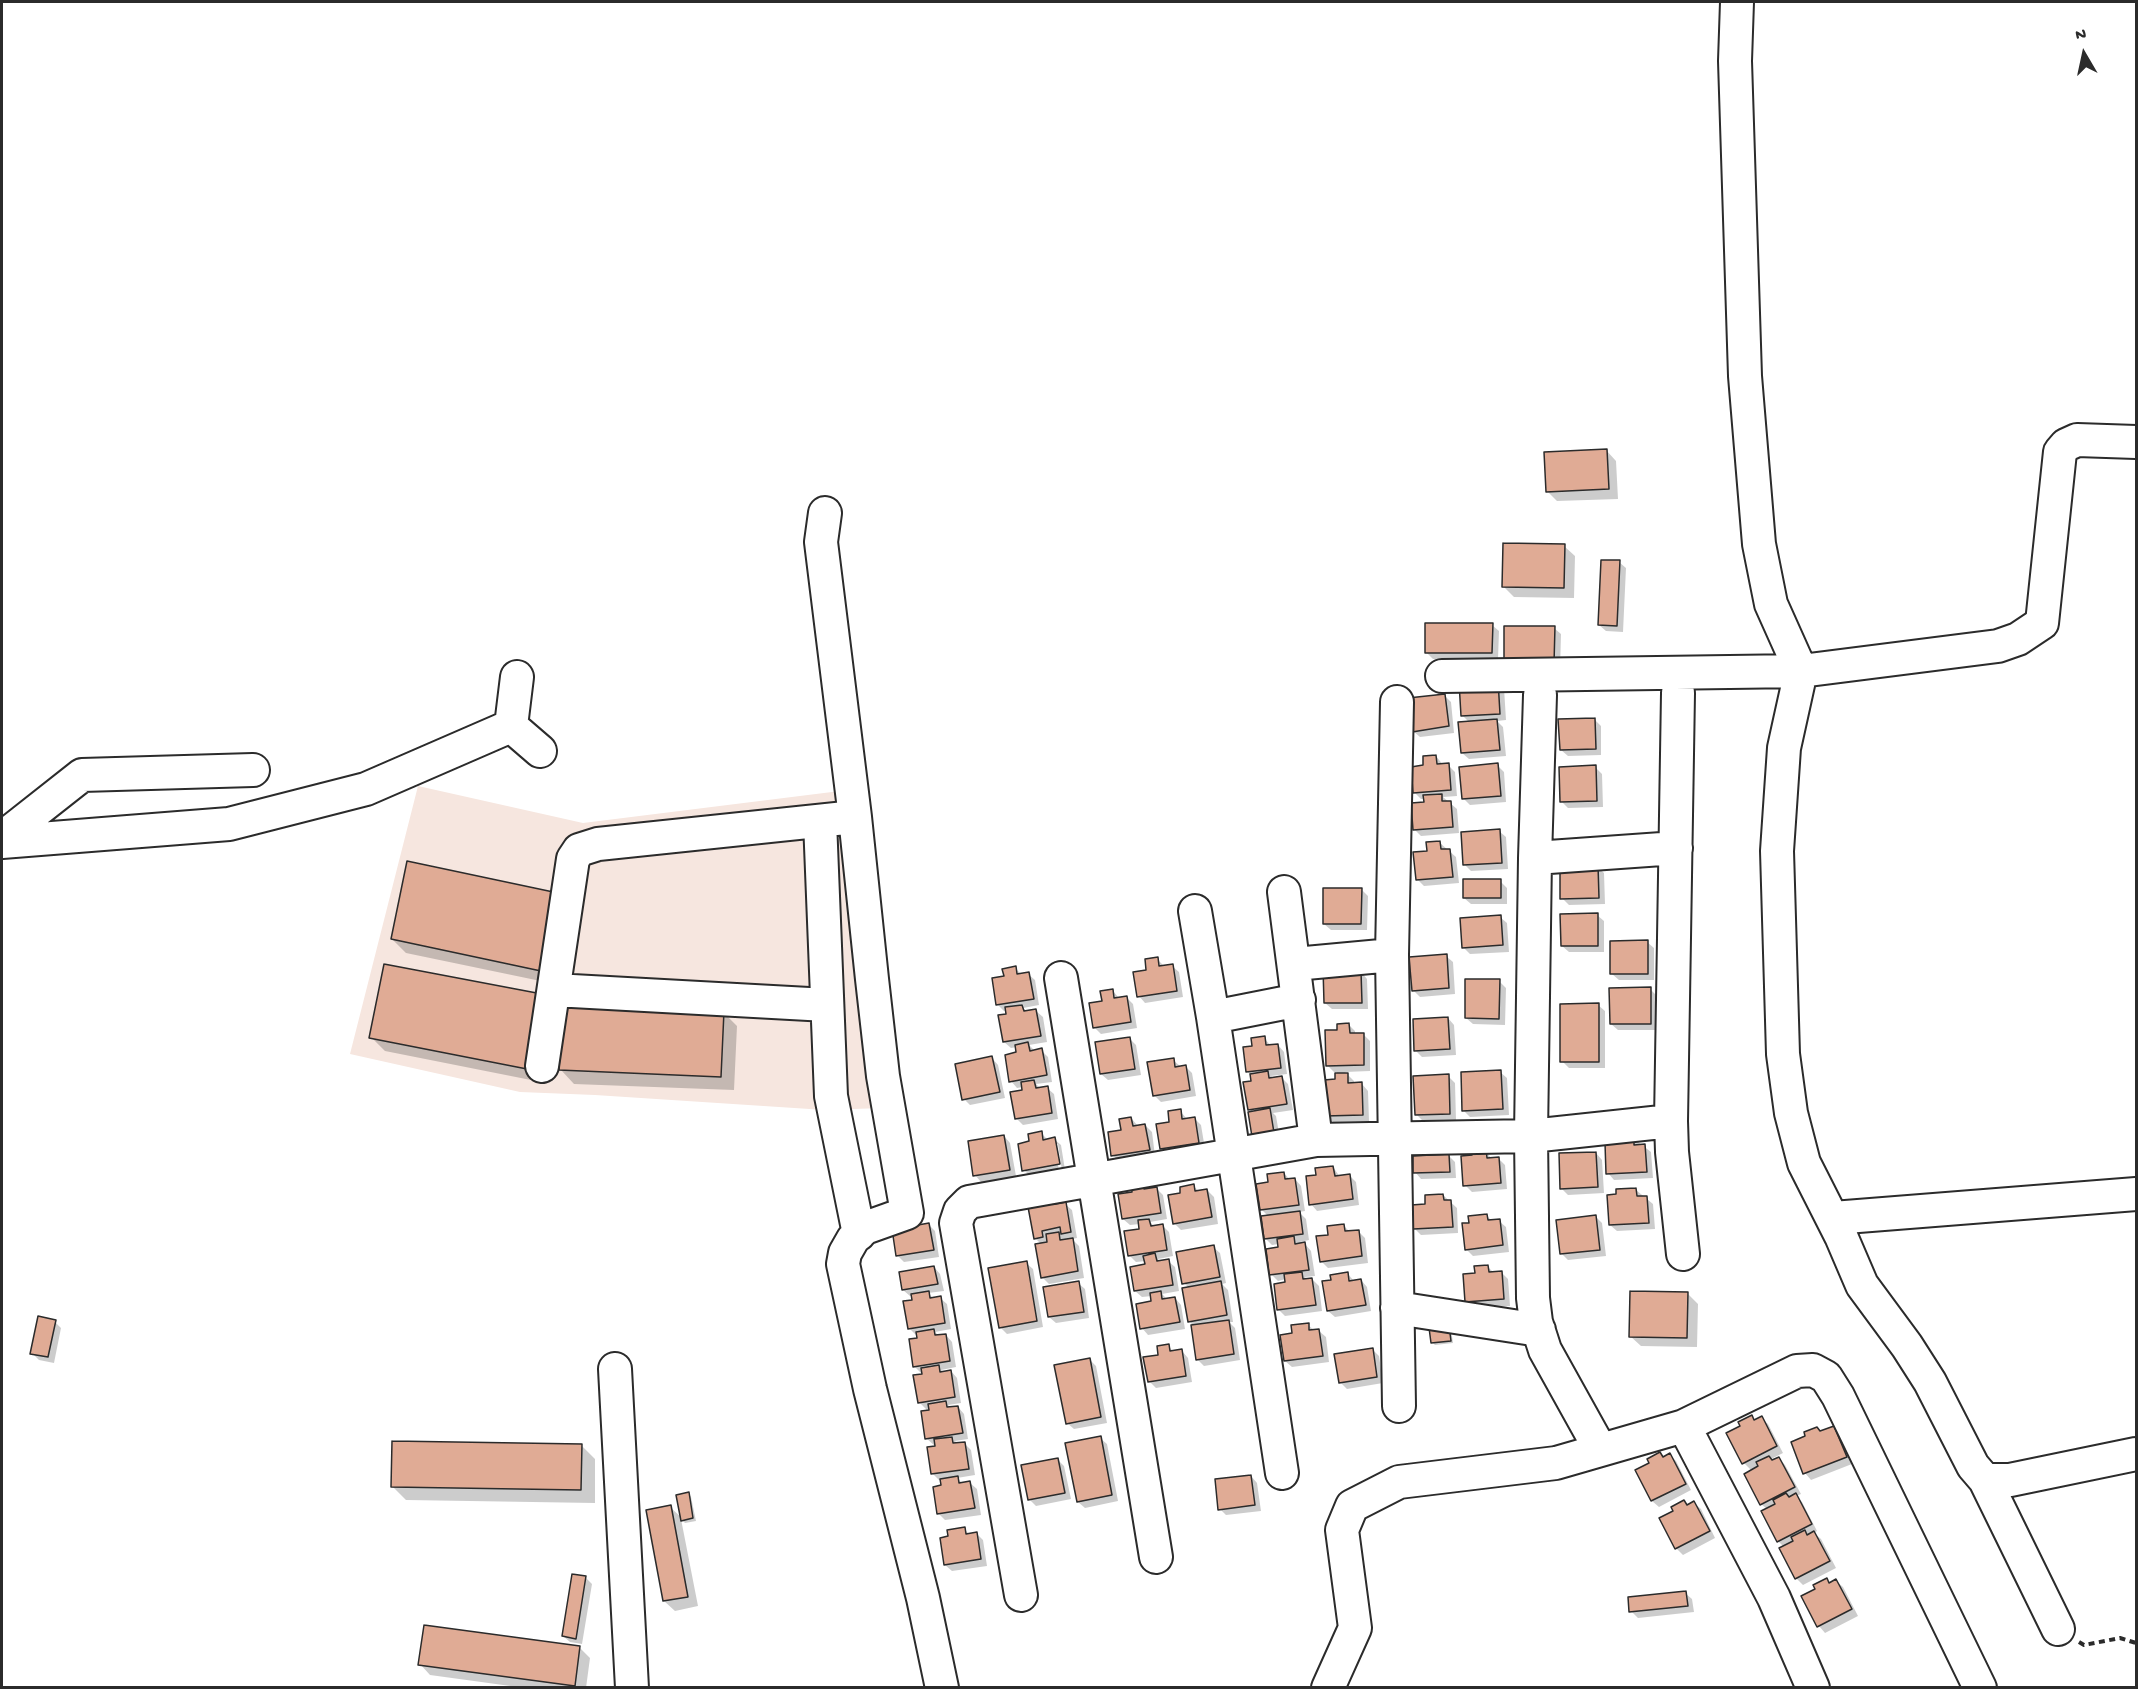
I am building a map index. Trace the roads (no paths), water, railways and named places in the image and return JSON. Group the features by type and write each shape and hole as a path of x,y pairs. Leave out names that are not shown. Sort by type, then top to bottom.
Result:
{"street":[{"path":"1737,2 1735,61 1745,376 1759,544 1771,604 1801,670 1784,748 1778,851 1783,1054 1791,1113 1804,1163 1833,1218 1862,1285 1907,1346 1930,1382 1973,1466 1985,1480 2058,1629"},
{"path":"1442,676 1801,670 1998,646 2018,639 2042,623 2060,452 2066,445 2077,440 2136,442"},
{"path":"825,513 821,542 884,1076 907,1214 873,1224 859,1234 853,1239 845,1253 843,1264 870,1389 923,1598 942,1688"},
{"path":"511,726 517,677"},
{"path":"1678,693 1671,1121 1683,1254"},
{"path":"1540,695 1534,858 1531,1136 1533,1298 1545,1350 1600,1449"},
{"path":"1397,702 1392,955 1399,1406"},
{"path":"511,726 540,751"},
{"path":"2,840 229,824 366,789 511,726"},
{"path":"2,840 82,775 253,770"},
{"path":"542,1066 573,858 579,850 598,844 855,817"},
{"path":"820,821 831,1096 859,1234"},
{"path":"1534,858 1676,848"},
{"path":"1284,892 1316,1140"},
{"path":"1195,911 1282,1473"},
{"path":"1295,964 1392,955"},
{"path":"1061,978 1156,1557"},
{"path":"554,990 827,1005"},
{"path":"1213,1017 1299,1000"},
{"path":"1021,1595 956,1223 960,1211 969,1202 1316,1140 1531,1136 1671,1121"},
{"path":"1833,1218 2136,1194"},
{"path":"1397,1308 1539,1330"},
{"path":"615,1369 632,1688"},
{"path":"1328,1688 1355,1628 1342,1530 1352,1506 1400,1482 1556,1463 1684,1426 1797,1371 1813,1370 1826,1377 1838,1396 1980,1688"},
{"path":"1684,1426 1774,1598 1813,1688"},
{"path":"1985,1480 2010,1480 2136,1455"}]}
